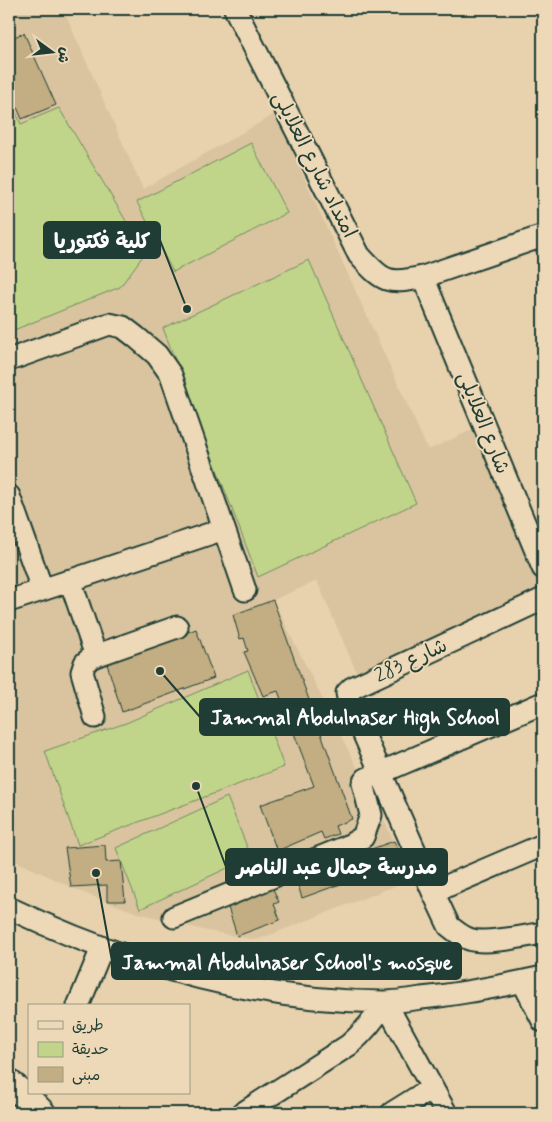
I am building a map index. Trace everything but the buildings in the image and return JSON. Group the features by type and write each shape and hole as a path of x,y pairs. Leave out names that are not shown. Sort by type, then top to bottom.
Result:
{"main road":[{"path":"10,1084 35,1106"}],"street":[{"name":"امتداد شارع العلايلى","path":"235,9 359,255 376,274 392,281 405,282 543,236"},
{"name":"شارع العلايلى","path":"423,277 543,568"},
{"path":"9,360 109,324 123,327 158,356 171,375 245,590"},
{"path":"9,496 42,589"},
{"path":"9,601 224,528"},
{"path":"70,580 96,656"},
{"name":"شارع 283","path":"543,599 347,693 449,926 458,934 469,939 481,941 543,933"},
{"path":"95,717 82,672 86,663 92,657 177,627"},
{"path":"174,917 348,846 363,837 371,815 363,783 366,778 543,704"},
{"path":"433,892 543,845"},
{"path":"9,908 102,948 202,978 252,989 304,996 385,1002 460,994 533,980 543,1021"},
{"path":"79,1004 102,948"},
{"path":"385,1002 446,1113"},
{"path":"248,1112 349,1045 376,1018 385,1002"},
{"path":"392,1113 432,1088"}],"shaded area":[{"path":"22,9 63,9 143,189 275,114 428,450 474,429 481,450 487,448 543,581 543,593 359,678 317,581 273,600 413,879 257,940 207,931 135,912 84,893 9,858 9,14"}],"green space":[{"path":"9,97 21,124 59,108 145,253 120,287 9,332"},
{"path":"251,143 287,213 173,272 137,202"},
{"path":"309,260 416,503 258,577 163,328"},
{"path":"248,670 284,767 78,845 45,751 126,723"},
{"path":"227,797 251,857 140,909 116,848"}],"place":[{"name":"كلية فكتوريا","path":"187,309"},
{"name":"Jammal Abdulnaser High School","path":"160,671"},
{"name":"مدرسة جمال عبد الناصر","path":"196,786"},
{"name":"Jammal Abdulnaser School's mosque","path":"96,873"}]}
